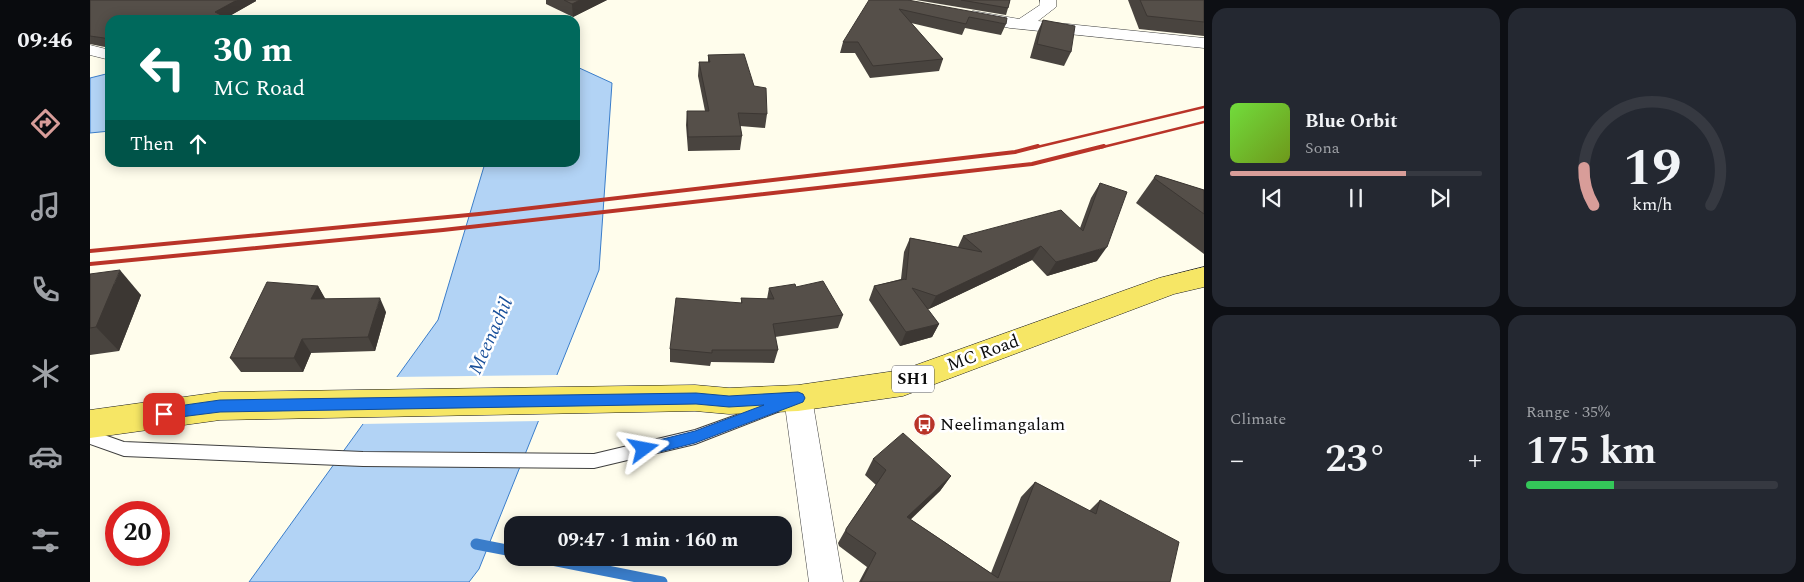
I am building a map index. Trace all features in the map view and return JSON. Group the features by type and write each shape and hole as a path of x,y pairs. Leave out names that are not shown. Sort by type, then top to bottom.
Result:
{"main road":[{"name":"MC Road","path":"90,424 220,406 696,398 729,401 798,398 903,383 1169,285 1204,277"}],"street":[{"path":"1023,24 1048,7 1048,0"},
{"path":"953,13 1023,24 1204,43"},
{"path":"90,50 105,54"},
{"path":"798,398 826,582"}],"lane":[{"path":"90,437 124,450 289,457 594,461 695,437 798,398"}],"water":[{"name":"Meenachil","path":"580,68 612,83 599,270 479,569 469,582 249,582 438,320 484,167 580,167"},
{"path":"105,74 105,132 90,133 90,78"}],"pier":[{"path":"559,375 541,421 360,424 394,377"}],"building":[{"path":"90,0 237,0 215,12 221,15 105,15 105,38 90,36"},
{"path":"564,0 580,0 572,4"},
{"path":"869,0 908,0 1007,18 1006,24 969,17 966,24 899,9 943,59 873,66 858,42 843,42"},
{"path":"961,0 1010,0 1008,8"},
{"path":"1140,0 1204,0 1204,22 1147,16"},
{"path":"1043,20 1075,26 1071,52 1037,44"},
{"path":"744,54 754,86 766,88 767,114 738,113 742,136 688,137 687,111 709,111 699,62 710,62 708,55"},
{"path":"1156,175 1204,190 1204,214 1154,178"},
{"path":"1100,183 1127,192 1107,247 1056,262 1041,246 936,296 912,288 939,324 906,332 874,286 906,280 910,238 982,252 963,236 1061,210 1083,231"},
{"path":"120,270 96,327 90,328 90,274"},
{"path":"823,281 843,315 773,324 778,350 712,350 712,353 670,349 676,298 742,303 741,298 774,299 769,288 795,284 796,287"},
{"path":"267,282 318,286 311,299 380,298 368,337 302,339 294,358 230,358"},
{"path":"903,433 951,476 907,517 998,578 1035,482 1096,514 1100,500 1179,542 1170,582 861,582 876,553 846,532 846,529 886,470 873,459"}],"waterway":[{"path":"476,544 504,549"},
{"path":"582,566 662,582"}],"railway":[{"path":"1033,148 1204,107"},
{"path":"1099,148 1204,122"},
{"path":"90,251 479,214 1015,152 1038,146"},
{"path":"90,264 443,230 1032,164 1104,146"}],"place":[{"name":"Neelimangalam","path":"924,424"}],"route":[{"path":"164,414 220,406 696,398 729,401 798,398 695,437 644,449"}]}
